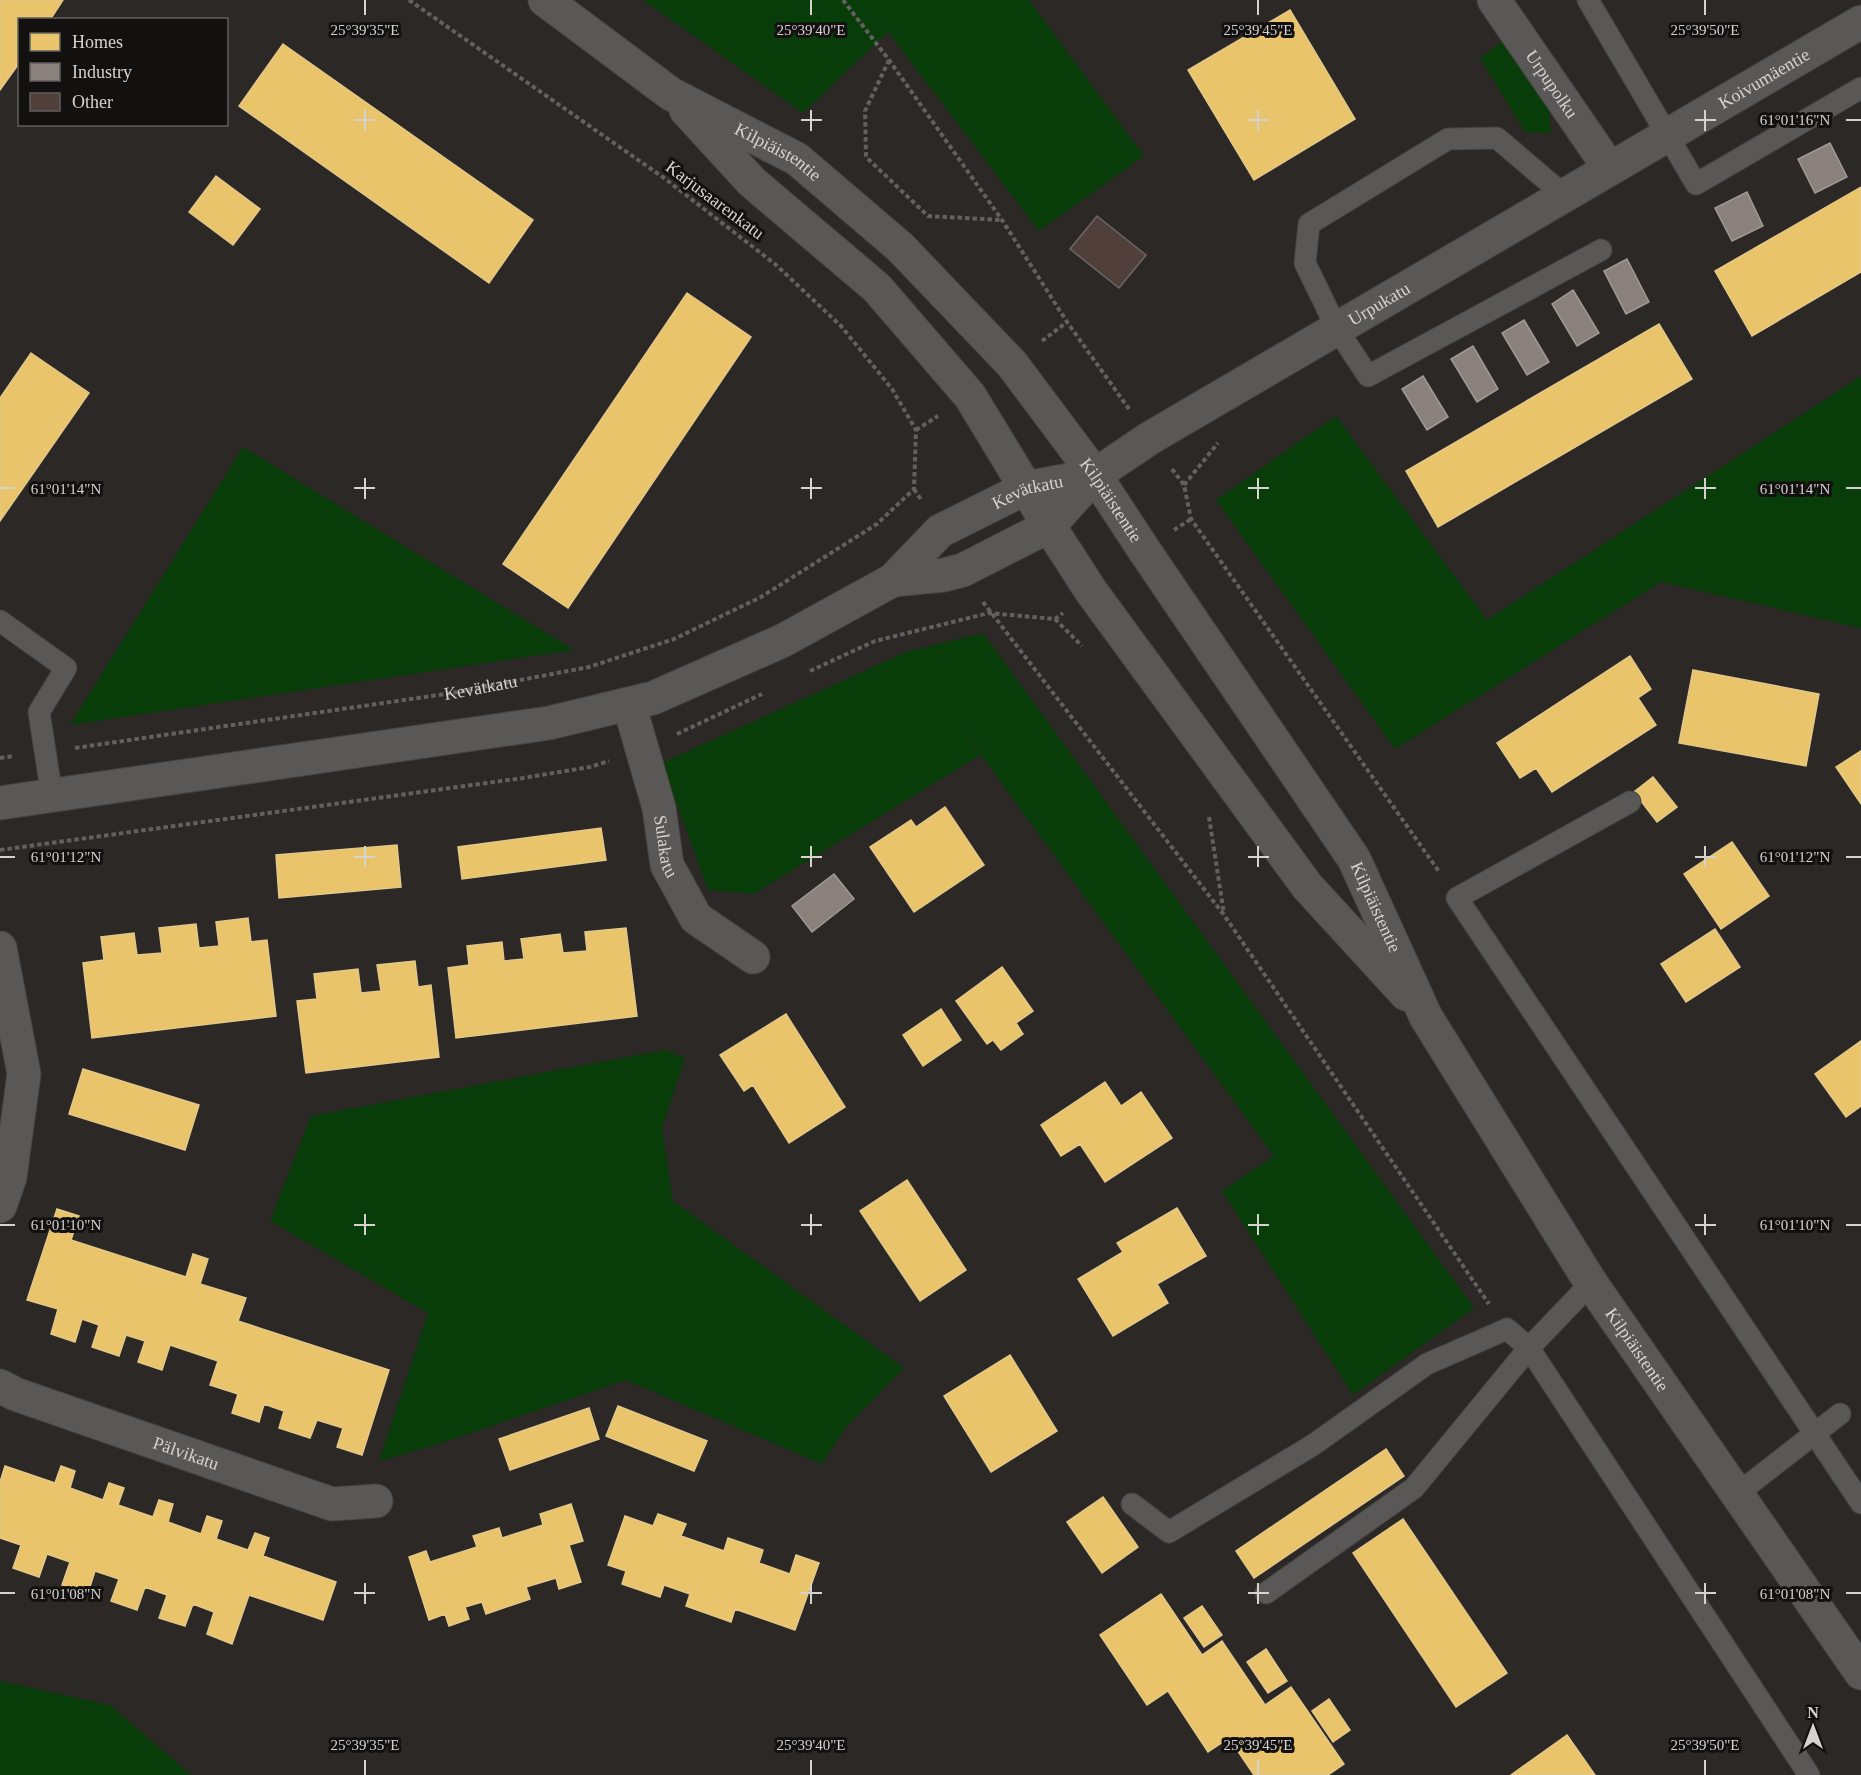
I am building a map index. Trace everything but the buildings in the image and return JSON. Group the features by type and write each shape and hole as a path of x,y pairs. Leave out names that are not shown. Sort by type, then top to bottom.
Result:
{"street":[{"name":"Kilpiäistentie","path":"545,0 671,94 797,159 900,247 1012,364 1095,475 1354,859 1426,1017 1591,1283 1861,1673"},
{"name":"Urpupolku","path":"1494,0 1610,169"},
{"name":"Koivumäentie","path":"1668,136 1861,22"},
{"name":"Kilpiäistentie","path":"671,94 752,182 877,288 970,396 1091,591 1307,886 1426,1017"},
{"name":"Urpukatu","path":"1095,475 1150,438 1668,136"},
{"name":"Kevätkatu","path":"0,803 549,723 653,698 782,640 893,580 940,531 1026,488 1095,475"},
{"name":"Kevätkatu","path":"893,580 944,575 963,570 1049,526 1095,475"},
{"name":"Sulakatu","path":"629,704 659,808 667,865 696,918 753,957"},
{"path":"0,948 24,1074 10,1177 0,1206"},
{"name":"Pälvikatu","path":"0,1386 15,1394 332,1504 376,1501"}],"lane":[{"path":"1588,0 1696,184 1861,88"},
{"path":"1564,196 1497,138 1448,139 1309,224 1305,263 1337,329 1368,376 1601,250"},
{"path":"0,621 66,668 39,712 51,796"},
{"path":"1630,802 1457,898 1861,1503"},
{"path":"1266,1593 1414,1488 1529,1348 1591,1283"},
{"path":"1132,1504 1168,1532 1313,1445 1426,1364 1507,1329 1529,1348 1809,1775"},
{"path":"1738,1493 1840,1414"}],"path":[{"name":"Karjusaarenkatu","path":"409,0 664,178 775,264 841,326 892,389 916,430 914,489"},
{"path":"843,0 889,60 1002,220 1067,322 1184,485 1191,519 1457,898"},
{"path":"889,60 865,111 866,157 928,216 1002,220"},
{"path":"914,489 940,531"},
{"name":"Kevätkatu","path":"0,758 452,693 589,667 674,639 761,597 877,524 914,489"},
{"path":"963,570 989,613 1224,915 1507,1329"},
{"path":"1055,619 1086,650"},
{"path":"1208,812 1224,915"}],"green space":[{"path":"643,0 1029,0 1144,156 1039,231 888,32 803,113"},
{"path":"1504,40 1549,111 1551,133 1525,132 1480,58"},
{"path":"1861,376 1861,628 1661,582 1395,749 1216,500 1336,416 1487,620"},
{"path":"243,447 574,650 70,725"},
{"path":"983,633 1474,1308 1353,1395 1222,1191 1274,1156 951,714 980,755 754,894 708,890 662,763 906,652"},
{"path":"665,1050 685,1058 662,1128 673,1201 904,1368 844,1430 822,1464 626,1380 436,1445 379,1461 428,1313 270,1221 311,1116"},
{"path":"0,1681 110,1705 191,1775 0,1775"}]}
